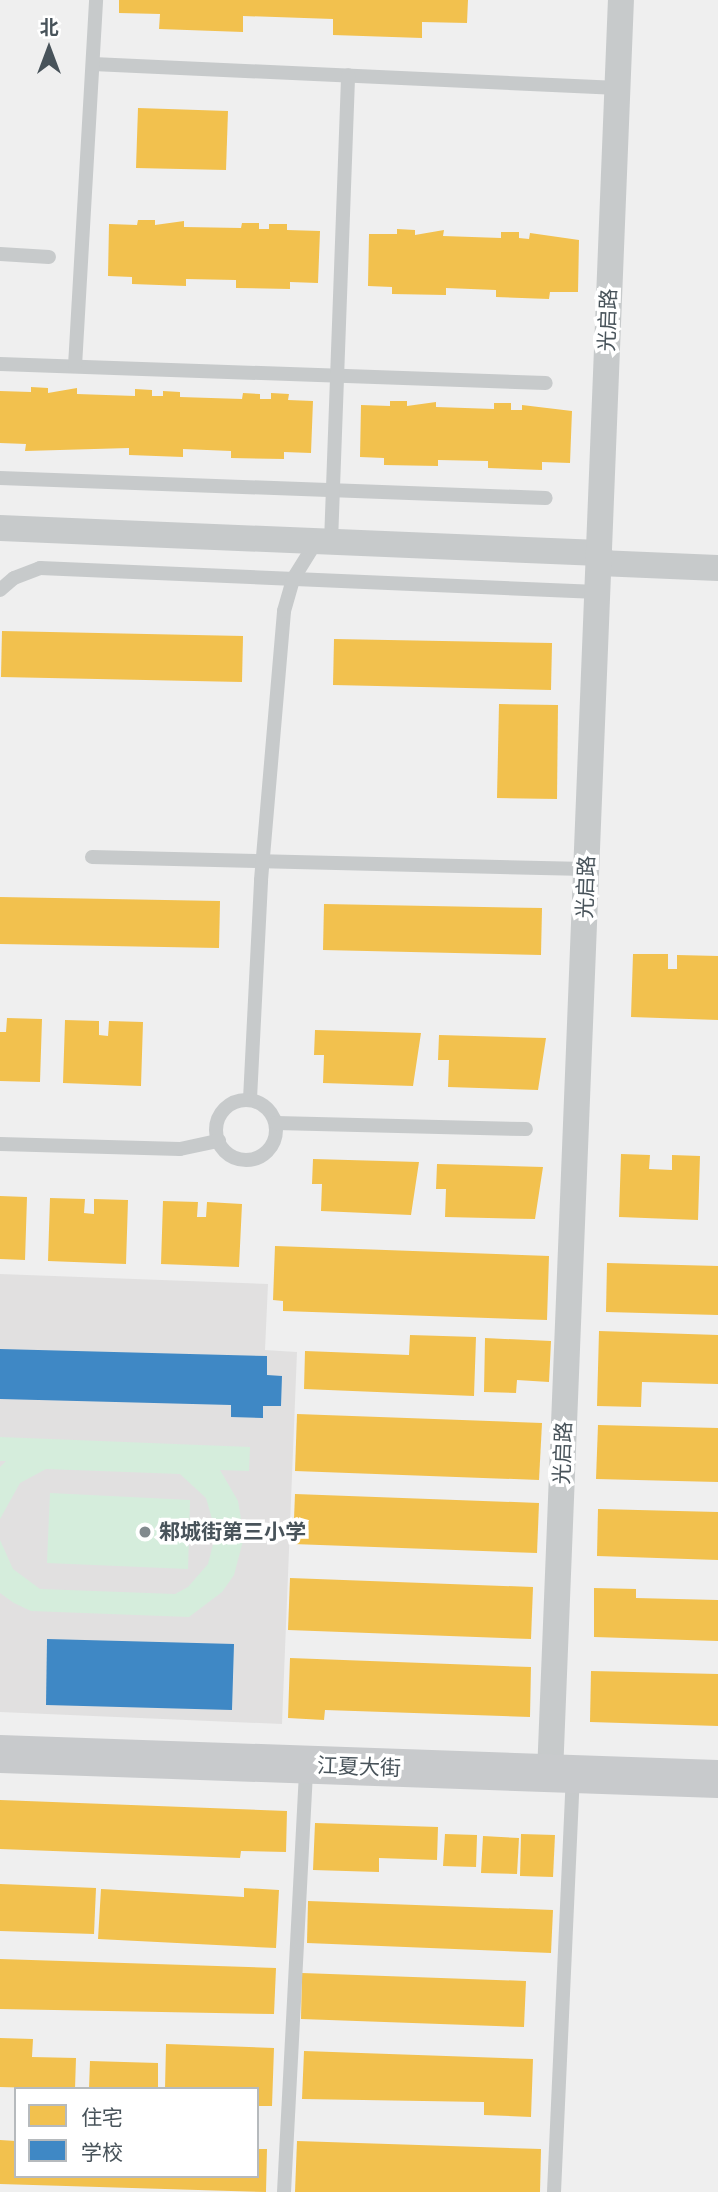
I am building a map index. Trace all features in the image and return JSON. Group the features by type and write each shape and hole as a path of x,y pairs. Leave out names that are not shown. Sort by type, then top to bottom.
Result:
{"street":[{"name":"光启路","path":"561,1774 586,869 621,0"},
{"path":"0,528 323,542 599,558 718,568"},
{"name":"江夏大街","path":"0,1754 718,1779"}],"lane":[{"path":"75,366 96,0"},
{"path":"93,64 618,88"},
{"path":"250,1099 263,860 284,611 293,579 323,542 333,490 348,75"},
{"path":"0,254 49,257"},
{"path":"0,363 546,383"},
{"path":"0,478 545,498"},
{"path":"0,590 14,578 40,569 597,592"},
{"path":"92,857 586,869"},
{"path":"250,1099 269,1109 276,1123 274,1142 256,1159 231,1156 219,1141 216,1124 221,1112 239,1100 250,1099"},
{"path":"276,1123 526,1129"},
{"path":"0,1144 180,1149 219,1141"},
{"path":"284,2192 306,1766"},
{"path":"554,2192 561,1774"}],"shaded area":[{"name":"邾城街第三小学","path":"0,1274 268,1284 265,1350 297,1352 282,1724 0,1712"}],"green space":[{"path":"0,1437 250,1447 249,1471 220,1470 238,1501 244,1537 234,1575 222,1592 189,1617 31,1611 14,1603 0,1593 0,1540 13,1569 40,1589 175,1594 188,1587 208,1564 216,1533 206,1498 180,1474 46,1469 20,1483 0,1519 0,1467 6,1461 0,1461"},
{"path":"50,1493 190,1500 188,1569 47,1563"}],"building: 住宅":[{"path":"119,0 468,0 467,23 422,22 422,38 333,35 333,19 243,16 243,32 159,29 160,14 119,13"},
{"path":"138,108 228,111 226,170 136,168"},
{"path":"138,220 155,220 155,225 184,221 184,227 241,228 242,223 259,223 259,229 269,229 269,224 287,224 287,230 320,231 318,283 290,282 290,289 236,288 236,280 186,279 186,286 132,284 132,277 108,276 109,224 137,225"},
{"path":"397,229 415,230 415,235 444,230 443,236 501,238 501,232 519,232 519,238 529,239 530,233 579,240 578,292 550,292 549,299 496,297 496,290 446,288 446,295 392,294 392,287 368,286 369,234 397,234"},
{"path":"31,387 48,388 48,393 77,388 77,394 135,396 135,389 152,390 152,396 163,396 163,391 180,392 180,397 242,399 243,393 260,394 260,399 271,399 271,393 289,394 288,400 313,401 311,453 284,452 284,459 231,458 231,451 183,449 183,457 129,455 129,448 25,451 26,444 0,443 0,391 31,392"},
{"path":"390,401 407,401 407,406 436,402 436,407 494,409 494,403 511,403 511,410 522,410 522,405 572,411 570,463 542,462 542,470 488,468 488,461 438,460 438,466 384,465 384,458 360,457 361,405 390,406"},
{"path":"2,631 243,636 242,682 1,677"},
{"path":"334,639 552,643 551,690 333,685"},
{"path":"499,704 558,705 557,799 497,798"},
{"path":"0,897 220,901 219,948 0,944"},
{"path":"324,904 542,908 541,955 323,950"},
{"path":"633,954 668,954 668,969 677,969 677,955 718,956 718,1020 631,1017"},
{"path":"7,1018 42,1019 40,1082 0,1081 0,1032 6,1032"},
{"path":"65,1020 99,1021 99,1035 108,1036 109,1021 143,1022 141,1086 63,1083"},
{"path":"315,1030 421,1033 413,1086 323,1083 324,1055 314,1055"},
{"path":"439,1035 546,1038 538,1090 448,1087 449,1060 438,1060"},
{"path":"621,1154 650,1155 649,1169 672,1170 672,1155 700,1156 698,1220 619,1217"},
{"path":"313,1159 419,1162 411,1215 321,1211 322,1184 312,1184"},
{"path":"437,1164 543,1167 535,1219 445,1217 446,1189 436,1189"},
{"path":"0,1196 27,1197 25,1260 0,1259"},
{"path":"50,1198 85,1199 84,1213 94,1214 94,1199 128,1200 126,1264 48,1261"},
{"path":"163,1201 198,1202 197,1217 206,1217 207,1202 242,1204 239,1267 161,1264"},
{"path":"275,1246 549,1256 547,1320 283,1311 283,1301 273,1300"},
{"path":"607,1263 718,1266 718,1315 606,1312"},
{"path":"599,1331 718,1335 718,1384 642,1382 641,1407 597,1406"},
{"path":"410,1335 476,1337 474,1396 304,1389 305,1351 409,1355"},
{"path":"485,1338 551,1341 549,1382 517,1380 516,1393 484,1392"},
{"path":"297,1414 542,1423 539,1480 295,1471"},
{"path":"598,1425 718,1428 718,1482 596,1479"},
{"path":"295,1494 539,1503 537,1553 293,1544"},
{"path":"598,1509 718,1512 718,1560 597,1556"},
{"path":"290,1578 533,1587 531,1639 288,1630"},
{"path":"594,1588 636,1589 636,1598 718,1600 718,1641 594,1637"},
{"path":"290,1658 531,1667 530,1717 325,1710 324,1720 288,1718"},
{"path":"591,1671 718,1674 718,1726 590,1722"},
{"path":"0,1800 287,1811 286,1852 241,1851 240,1858 0,1849"},
{"path":"315,1823 438,1827 437,1860 379,1858 379,1872 313,1870"},
{"path":"445,1834 477,1835 476,1867 443,1866"},
{"path":"521,1834 555,1835 553,1877 520,1876"},
{"path":"483,1836 519,1838 517,1874 481,1873"},
{"path":"0,1884 96,1888 94,1934 0,1931"},
{"path":"244,1888 279,1890 276,1948 98,1939 101,1889 244,1897"},
{"path":"308,1901 553,1910 551,1953 307,1943"},
{"path":"0,1959 276,1968 274,2014 0,2009"},
{"path":"302,1973 526,1981 524,2027 301,2019"},
{"path":"0,2038 33,2039 32,2057 76,2058 75,2087 0,2087"},
{"path":"166,2044 274,2048 272,2106 259,2106 259,2087 165,2087"},
{"path":"304,2051 533,2059 531,2117 484,2115 484,2102 302,2099"},
{"path":"90,2061 158,2063 158,2087 89,2087"},
{"path":"0,2140 14,2141 14,2178 259,2178 259,2149 267,2149 266,2192 0,2184"},
{"path":"297,2141 541,2149 540,2192 295,2192"}],"building: 学校":[{"path":"0,1349 267,1356 267,1375 282,1376 281,1406 263,1406 263,1418 231,1417 231,1405 0,1399"},
{"path":"47,1639 234,1644 232,1710 46,1705"}],"place":[{"name":"邾城街第三小学","path":"145,1532"}]}
